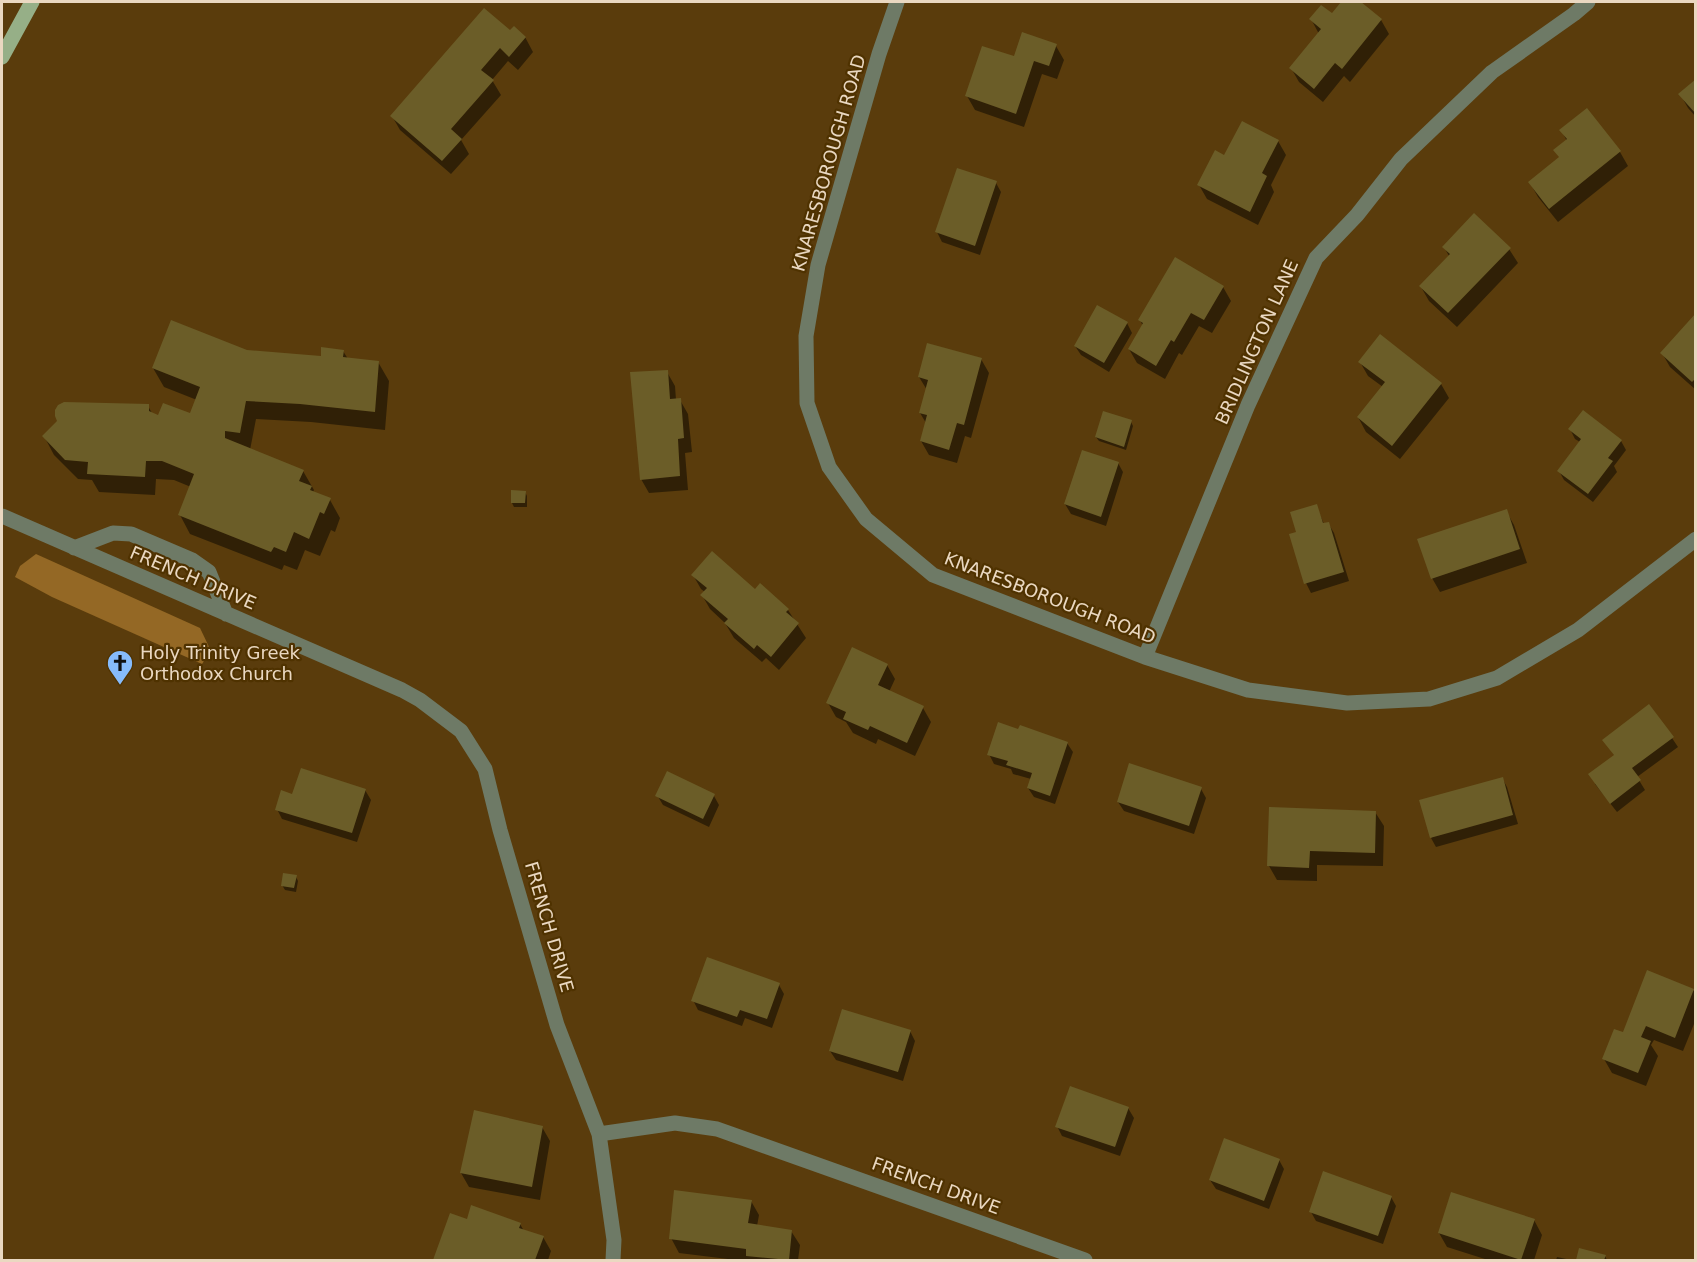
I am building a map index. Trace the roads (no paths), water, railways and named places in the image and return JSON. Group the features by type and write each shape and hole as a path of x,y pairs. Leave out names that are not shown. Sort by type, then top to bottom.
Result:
{"main road":[{"path":"2,57 32,2"}],"street":[{"name":"KNARESBOROUGH ROAD","path":"897,2 879,54 818,265 806,336 807,403 830,467 866,519 933,575 1145,657 1248,690 1347,703 1429,699 1497,678 1578,630 1695,539"},
{"name":"BRIDLINGTON LANE","path":"1145,657 1248,405 1316,258 1358,214 1401,159 1492,72 1588,2"},
{"name":"FRENCH DRIVE","path":"2,516 402,690 420,699 460,731 485,769 557,1025 599,1134 675,1123 717,1129 1085,1260"},
{"path":"74,548 113,533 131,534 192,560 208,572 226,614"},
{"path":"599,1134 614,1240 614,1260"}],"place":[{"name":"Holy Trinity Greek Orthodox Church","path":"120,686"}]}
